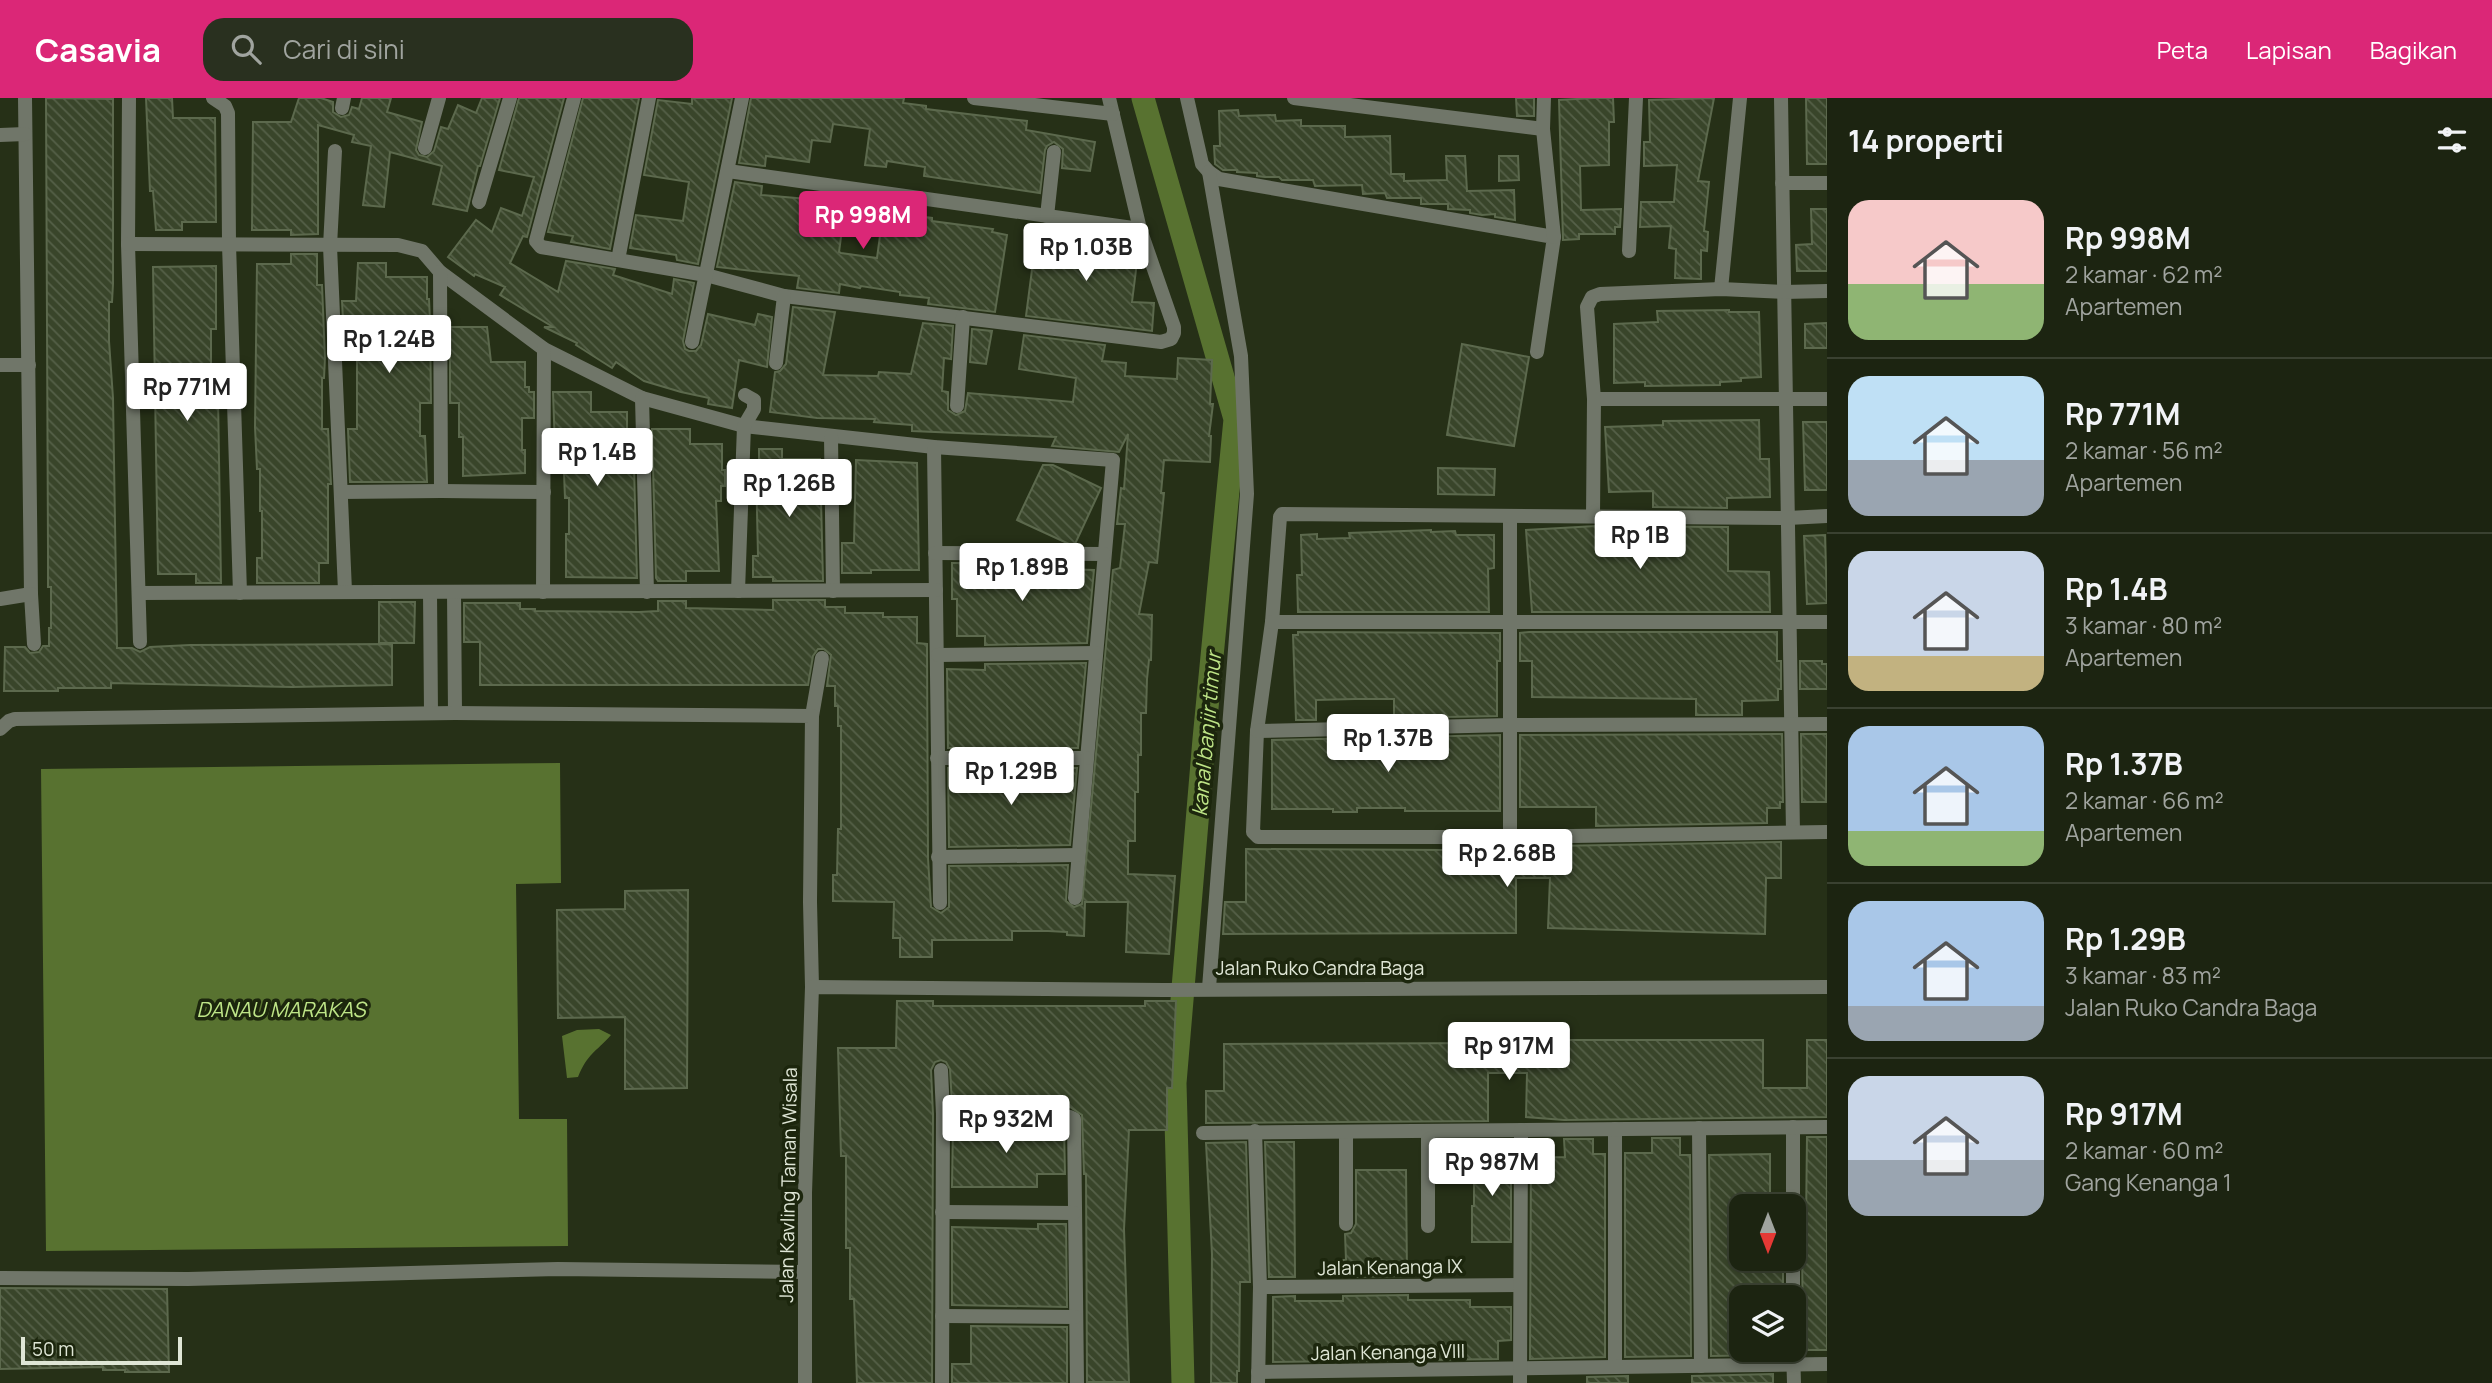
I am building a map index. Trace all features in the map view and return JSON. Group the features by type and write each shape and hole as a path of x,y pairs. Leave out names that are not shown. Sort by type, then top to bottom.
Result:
{"street":[{"path":"25,98 31,594 34,644"},
{"path":"129,98 128,244 140,642"},
{"path":"213,98 222,103 228,113 229,244 240,593"},
{"path":"425,148 439,98"},
{"path":"479,202 510,98"},
{"path":"574,98 536,242 541,247 706,275 784,296 1161,342 1171,339 1174,327 1140,229 1109,98"},
{"path":"618,260 649,98"},
{"path":"692,342 742,98"},
{"path":"974,98 1113,114"},
{"path":"1187,98 1202,163 1219,179 1554,237"},
{"path":"1294,98 1543,129"},
{"path":"1537,352 1554,237 1543,129 1544,98"},
{"path":"1629,251 1636,98"},
{"path":"1721,289 1740,98"},
{"path":"1781,98 1793,832"},
{"path":"0,135 26,134"},
{"path":"335,152 330,246 345,591"},
{"path":"1047,216 1054,152"},
{"path":"728,171 1140,229"},
{"path":"1205,988 1247,494 1241,356 1209,172"},
{"path":"1782,183 1827,183"},
{"path":"128,244 410,247 422,251 440,272 544,349 642,398 744,426 934,447 1113,460 1075,898"},
{"path":"440,272 441,491"},
{"path":"1593,516 1594,400 1587,307 1592,297 1600,294 1721,289 1827,291"},
{"path":"776,363 784,296"},
{"path":"957,406 963,317"},
{"path":"543,592 544,349"},
{"path":"0,365 29,365"},
{"path":"738,591 744,426 754,410 754,400 745,395"},
{"path":"642,398 647,592"},
{"path":"1594,400 1827,399"},
{"path":"831,436 833,591"},
{"path":"934,447 940,903"},
{"path":"341,492 544,492"},
{"path":"1827,516 1788,518 1282,514 1272,622 1257,731 1253,832 1256,836 1510,837 1827,832"},
{"path":"1510,516 1510,837"},
{"path":"935,553 1104,554"},
{"path":"139,593 936,590"},
{"path":"430,592 432,713"},
{"path":"454,592 455,713"},
{"path":"0,599 31,594"},
{"path":"1272,622 1827,622"},
{"path":"938,655 1096,653"},
{"name":"Jalan Kavling Taman Wisala","path":"805,1383 805,1193 812,987 812,716 821,658"},
{"path":"0,729 15,719 432,713 812,716"},
{"path":"1257,731 1510,725 1827,724"},
{"path":"937,758 1086,758"},
{"path":"938,856 1077,855"},
{"name":"Jalan Ruko Candra Baga","path":"812,987 1164,990 1827,987"},
{"path":"941,1070 942,1383"},
{"path":"943,1114 1073,1117 1077,1383"},
{"path":"1793,1127 1793,1194"},
{"path":"1203,1133 1827,1127"},
{"path":"1699,1128 1701,1366"},
{"path":"1615,1129 1615,1367"},
{"path":"1519,1376 1521,1130"},
{"path":"1255,1131 1260,1287 1258,1378"},
{"path":"1428,1131 1428,1226"},
{"path":"1346,1132 1346,1224"},
{"path":"942,1212 1074,1213"},
{"path":"0,1278 188,1279 558,1269 805,1272"},
{"name":"Jalan Kenanga IX","path":"1260,1287 1520,1284"},
{"path":"942,1316 1075,1317"},
{"name":"Jalan Kenanga VIII","path":"1806,1359 1827,1364"},
{"name":"Jalan Kenanga VIII","path":"1258,1378 1519,1376 1615,1367 1701,1366 1738,1362"},
{"path":"1793,1362 1794,1383"}],"water":[{"name":"DANAU MARAKAS","path":"560,763 561,883 516,884 519,1119 567,1119 568,1246 46,1251 41,769"},
{"path":"599,1029 611,1035 589,1058 578,1077 567,1078 562,1036 577,1030"}],"building":[{"path":"46,98 113,99 113,284 112,302 109,302 109,341 113,398 117,648 132,648 140,652 150,647 190,645 392,644 392,685 292,687 111,683 111,688 4,691 5,647 25,647 30,653 39,652 43,646 49,646 51,628 51,587 48,587"},
{"path":"146,98 172,98 173,118 215,118 216,222 182,222 182,230 156,230 153,191 150,191"},
{"path":"299,98 321,98 333,102 333,112 341,117 349,115 352,107 359,109 362,98 391,98 387,112 422,122 416,150 419,155 427,157 434,151 441,127 448,129 458,105 476,113 482,98 500,98 467,211 433,204 442,166 390,152 384,207 363,205 371,146 352,142 354,135 318,125 318,234 291,235 291,230 252,230 253,122 291,122"},
{"path":"519,98 564,98 527,237 523,236 510,263 558,292 566,261 615,269 613,275 672,294 674,279 694,283 683,341 685,349 689,351 696,351 701,345 708,314 755,325 758,314 772,317 767,367 739,360 732,408 708,404 709,398 644,381 616,362 612,368 576,345 577,343 544,327 553,327 500,295 505,287 475,274 474,276 448,257 476,220 492,232 501,208 522,216 534,177 499,170"},
{"path":"583,98 639,98 610,249 571,242 573,236 548,232"},
{"path":"692,98 732,98 698,264 677,260 676,255 630,248 636,215 683,221 689,182 644,175 658,100 692,104"},
{"path":"751,98 904,98 903,103 926,106 926,109 1027,121 1026,130 1095,142 1090,171 1062,168 1063,149 1054,142 1047,146 1040,193 924,176 925,167 887,161 886,167 865,165 870,129 833,124 830,142 812,140 809,162 766,156 765,166 739,163"},
{"path":"1516,98 1534,98 1534,116 1517,116"},
{"path":"1613,98 1614,122 1609,122 1609,165 1580,166 1581,210 1621,209 1620,227 1615,227 1615,234 1579,234 1579,239 1563,240 1559,100"},
{"path":"1714,98 1698,181 1709,182 1704,231 1708,232 1707,251 1701,250 1701,279 1675,278 1676,249 1669,248 1671,226 1640,227 1641,202 1674,202 1677,165 1644,166 1644,142 1650,142 1649,100"},
{"path":"1806,98 1827,98 1827,164 1807,164"},
{"path":"1238,110 1239,116 1275,115 1276,121 1301,120 1301,126 1345,126 1345,137 1390,136 1391,174 1404,174 1404,181 1447,180 1446,156 1465,156 1467,191 1514,190 1515,220 1495,217 1495,214 1482,215 1470,213 1470,210 1448,209 1448,204 1421,204 1421,198 1387,198 1385,193 1363,194 1362,185 1315,186 1313,180 1282,180 1279,177 1257,176 1257,173 1223,170 1215,164 1214,146 1220,146 1219,111"},
{"path":"1499,156 1518,156 1519,180 1499,181"},
{"path":"735,182 762,186 761,195 818,200 817,203 845,207 841,253 877,258 884,206 910,209 909,215 932,218 932,221 993,229 992,232 1007,235 995,312 928,304 929,298 861,286 840,284 839,293 797,288 799,276 717,267"},
{"path":"1811,209 1827,209 1827,271 1797,271 1796,245 1812,244"},
{"path":"1039,232 1102,239 1101,243 1136,248 1138,254 1132,302 1154,303 1152,331 1026,316"},
{"path":"291,254 317,254 317,285 322,285 325,358 322,378 322,429 328,429 331,484 328,484 328,563 319,563 319,583 257,583 257,558 262,558 262,511 255,427 257,264 291,264"},
{"path":"358,263 386,263 386,277 427,277 431,403 420,403 420,436 425,436 427,482 350,482 348,429 357,429 357,358 345,358 342,301 356,301"},
{"path":"216,266 216,329 211,329 211,375 213,396 218,396 221,583 196,583 196,574 158,574 153,267"},
{"path":"793,307 835,312 823,375 878,376 879,372 911,374 923,323 953,326 951,359 944,358 942,391 948,392 948,410 956,415 965,411 968,393 1073,402 1076,378 1019,369 1024,335 1105,345 1102,361 1126,363 1125,376 1177,379 1178,358 1212,360 1210,462 1164,460 1161,493 1164,493 1157,563 1149,562 1139,614 1152,615 1151,660 1147,679 1146,713 1141,713 1141,755 1138,755 1138,792 1135,792 1135,841 1128,841 1128,874 1175,876 1169,954 1126,952 1128,902 1085,902 1084,936 1067,935 1067,932 1012,931 1012,940 932,940 932,957 900,957 900,938 893,938 894,902 833,901 833,875 837,875 838,829 841,829 841,726 838,726 838,706 835,706 835,686 827,686 831,655 824,649 818,649 813,656 808,685 480,685 480,642 464,642 464,603 520,603 520,609 535,611 639,612 658,611 658,601 686,601 686,608 773,610 773,600 825,600 825,607 845,607 845,613 883,613 883,617 917,617 917,643 927,644 928,858 931,907 941,913 949,907 949,866 1068,865 1066,901 1074,907 1082,904 1113,570 1120,568 1125,524 1117,524 1121,488 1124,489 1128,434 1119,452 1052,446 1056,437 912,431 912,425 874,422 875,419 817,418 770,412 775,372 780,371 786,364"},
{"path":"1657,311 1759,312 1761,377 1720,382 1720,385 1645,386 1645,382 1614,383 1614,324 1658,322"},
{"path":"1827,323 1827,348 1805,348 1805,324"},
{"path":"450,327 487,327 491,362 525,362 525,387 529,387 529,392 534,392 534,418 522,418 525,473 463,476 463,437 459,437 459,403 450,403"},
{"path":"972,329 992,331 986,364 970,362"},
{"path":"1462,344 1529,357 1514,446 1447,435"},
{"path":"553,392 591,392 591,412 627,412 627,429 633,429 637,578 566,577 569,498 565,498 563,448 555,448"},
{"path":"1759,420 1760,459 1769,459 1770,497 1727,498 1727,508 1653,507 1653,491 1609,492 1605,427 1663,425 1663,421"},
{"path":"1803,422 1827,422 1827,490 1805,490"},
{"path":"652,429 690,429 690,444 722,444 725,486 721,486 721,501 716,501 719,571 686,571 686,581 658,581 656,578"},
{"path":"759,449 782,449 782,459 820,459 823,581 773,581 773,577 753,577 753,556 758,556 756,468 759,468"},
{"path":"856,460 917,463 919,570 842,573 842,543 854,543"},
{"path":"1043,465 1053,465 1101,488 1075,544 1069,544 1017,520"},
{"path":"1438,468 1495,469 1494,495 1438,494"},
{"path":"1596,526 1728,527 1728,571 1769,572 1770,612 1532,612 1526,530"},
{"path":"1455,531 1456,535 1494,535 1494,568 1488,569 1489,612 1298,612 1297,575 1302,575 1301,535 1317,534 1317,539 1350,538 1349,533"},
{"path":"1825,535 1827,603 1807,604 1804,536"},
{"path":"952,563 1024,563 1024,568 1094,570 1087,643 985,645 985,636 957,636 957,599 952,599"},
{"path":"379,602 415,602 414,643 379,643"},
{"path":"1298,632 1500,633 1497,716 1394,718 1394,699 1355,699 1316,700 1316,720 1296,720 1293,635 1298,635"},
{"path":"1777,632 1781,689 1778,689 1778,700 1742,701 1742,715 1696,715 1696,699 1532,697 1532,661 1520,661 1520,633"},
{"path":"1800,661 1822,661 1822,664 1827,664 1827,689 1800,689"},
{"path":"1086,663 1078,748 948,748 947,669 985,670 985,664"},
{"path":"1782,734 1783,802 1780,802 1780,808 1767,808 1767,823 1596,826 1596,807 1520,807 1520,735"},
{"path":"1801,734 1827,734 1826,802 1802,802"},
{"path":"1500,735 1500,811 1357,808 1357,812 1333,812 1333,809 1272,809 1272,740"},
{"path":"948,768 1077,768 1070,845 949,847"},
{"path":"1781,842 1781,878 1766,878 1765,934 1548,928 1550,878 1516,878 1516,933 1223,934 1225,902 1246,902 1246,849 1446,850"},
{"path":"688,890 687,1088 625,1089 625,1017 558,1018 557,910 625,909 625,891"},
{"path":"897,1001 933,1001 933,1006 1145,1006 1145,1001 1176,1001 1172,1088 1167,1088 1167,1130 1129,1130 1124,1229 1129,1382 1087,1382 1086,1174 1082,1115 1070,1107 952,1105 950,1069 946,1062 941,1060 935,1062 931,1070 932,1383 857,1383 854,1299 850,1299 850,1248 846,1248 846,1156 841,1156 838,1048 896,1048"},
{"path":"1545,1040 1763,1040 1763,1088 1807,1088 1807,1040 1827,1040 1827,1117 1564,1120 1526,1117 1527,1073 1488,1073 1488,1121 1206,1123 1206,1091 1224,1091 1224,1044 1516,1043 1516,1047 1544,1048"},
{"path":"953,1124 1064,1126 1065,1174 1037,1174 1037,1187 952,1187"},
{"path":"1807,1137 1827,1137 1827,1350 1806,1350 1806,1285 1802,1285 1802,1271 1806,1271"},
{"path":"1652,1138 1680,1138 1680,1155 1690,1155 1691,1356 1625,1357 1625,1153 1652,1153"},
{"path":"1564,1139 1593,1139 1593,1154 1605,1154 1605,1357 1530,1359 1531,1158 1565,1157"},
{"path":"1246,1142 1250,1282 1240,1282 1239,1371 1237,1383 1211,1383 1212,1254 1206,1143"},
{"path":"1265,1142 1294,1142 1295,1277 1269,1277"},
{"path":"1474,1151 1503,1151 1503,1158 1511,1158 1511,1242 1472,1242"},
{"path":"1770,1154 1770,1194 1729,1194 1729,1271 1783,1271 1783,1285 1729,1285 1729,1356 1711,1356 1709,1155"},
{"path":"1356,1170 1406,1170 1407,1276 1343,1277 1343,1260 1346,1260 1345,1234 1351,1233 1356,1224"},
{"path":"1038,1224 1066,1224 1067,1307 952,1305 952,1227 1038,1229"},
{"path":"0,1288 167,1289 169,1372 125,1372 103,1370 103,1367 0,1369"},
{"path":"1408,1295 1408,1300 1470,1300 1470,1307 1511,1307 1511,1340 1498,1341 1498,1359 1273,1362 1273,1297 1295,1296 1295,1301 1343,1301 1343,1296"},
{"path":"971,1326 1067,1327 1067,1383 952,1383 952,1364 971,1364"},
{"path":"1773,1374 1773,1383 1692,1383 1692,1376"},
{"path":"1628,1376 1628,1383 1587,1383 1587,1377"}],"waterway":[{"name":"kanal banjir timur","path":"1143,98 1235,419 1175,1083 1183,1383"}]}
